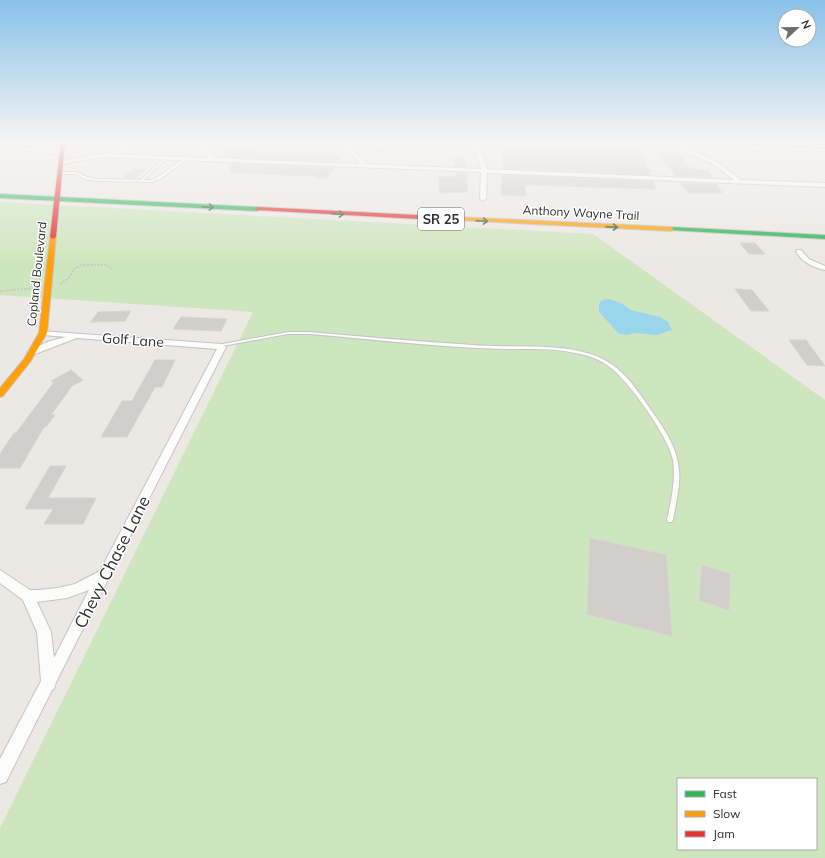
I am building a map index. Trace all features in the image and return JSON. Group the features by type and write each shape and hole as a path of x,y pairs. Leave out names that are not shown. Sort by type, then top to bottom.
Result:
{"main road":[{"name":"Copland Boulevard","path":"0,394 32,352 43,333 60,182"},
{"path":"32,188 245,199"},
{"path":"0,193 35,194 59,190"},
{"path":"58,200 83,195 175,196"},
{"name":"Anthony Wayne Trail","path":"0,196 825,237"}],"street":[{"path":"483,199 484,182"},
{"path":"761,182 825,185"},
{"path":"799,251 801,256 809,262 825,268"},
{"name":"Golf Lane","path":"43,333 219,347"},
{"path":"32,352 54,343 83,336"},
{"name":"Chevy Chase Lane","path":"0,776 106,573 219,347"},
{"path":"28,596 47,597 72,591 92,584 106,573"},
{"path":"0,576 28,596 44,632 49,684"}],"lane":[{"path":"219,347 288,333 309,333 484,347 546,347 585,353 605,361 616,370 646,406 664,435 674,455 677,479 670,520"}],"green space":[{"path":"0,202 593,234 825,400 825,858 0,858 0,828 253,312 0,295"}],"water":[{"path":"609,299 621,303 631,310 660,317 668,322 672,330 657,335 634,333 627,335 619,334 599,312 599,304 602,300"}],"building":[{"path":"439,182 467,182 467,192 439,193"},
{"path":"502,182 653,182 656,189 525,185 526,196 501,195"},
{"path":"681,183 716,184 722,193 689,193"},
{"path":"740,243 755,243 765,254 749,254"},
{"path":"735,289 752,290 769,311 751,311"},
{"path":"131,311 125,321 91,322 98,312"},
{"path":"181,317 227,319 221,331 173,329"},
{"path":"789,340 806,340 825,366 807,365"},
{"path":"155,360 175,360 162,387 155,387 127,437 101,437 122,401 132,401"},
{"path":"71,370 83,380 72,386 51,415 55,415 46,427 44,427 20,468 0,468 0,454 14,433 16,433 54,382 51,381"},
{"path":"50,466 66,466 48,498 96,498 83,524 44,524 53,509 25,509"},
{"path":"590,538 666,555 672,636 587,614"},
{"path":"702,565 730,574 729,610 699,600"}],"traffic: fast":[{"path":"0,196 258,209"},
{"path":"671,229 825,237"}],"traffic: slow":[{"path":"437,218 671,229"},
{"path":"0,394 27,360 43,333 53,237"}],"traffic: jam":[{"path":"53,237 59,182"},
{"path":"258,209 437,218"}]}
